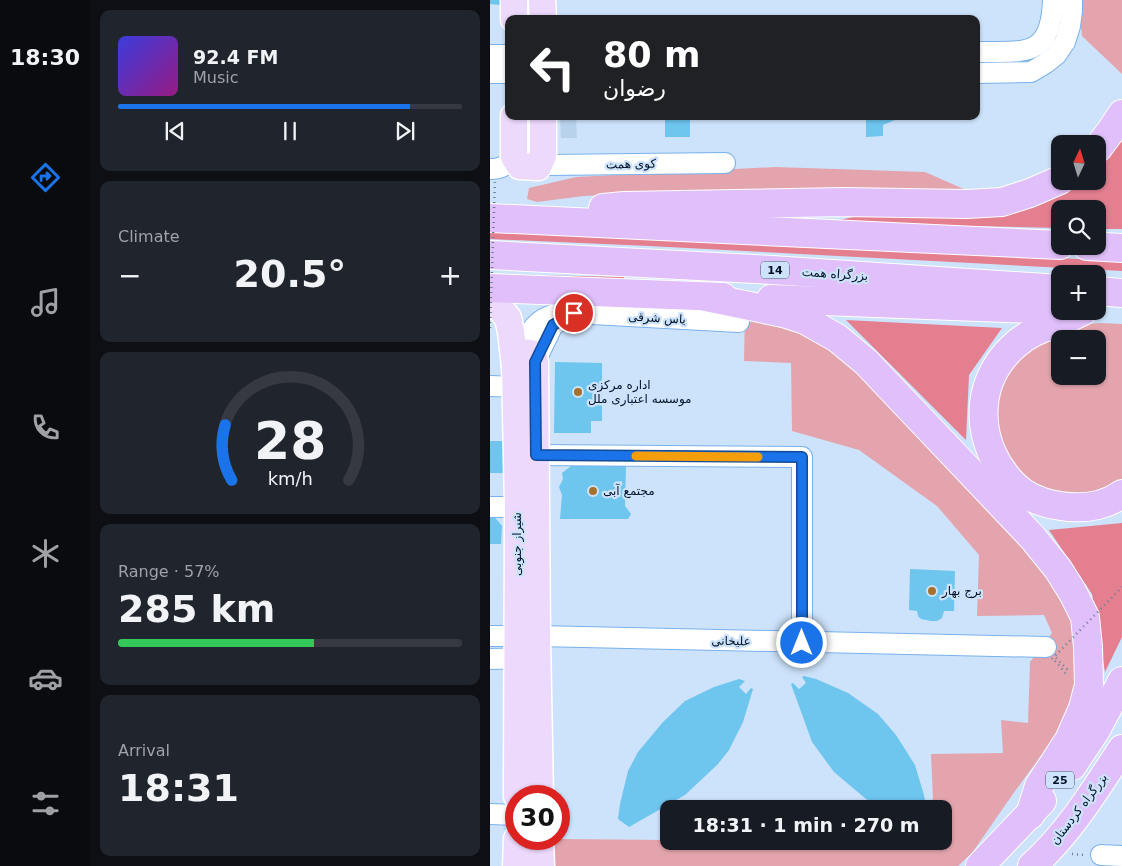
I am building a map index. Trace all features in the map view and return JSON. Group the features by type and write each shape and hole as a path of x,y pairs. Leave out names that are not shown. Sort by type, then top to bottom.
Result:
{"highway":[{"path":"1106,137 1122,114"},
{"path":"503,219 624,206 844,202 967,204 1002,202 1051,184"},
{"path":"503,219 1051,245"},
{"path":"1106,247 1122,248"},
{"name":"بزرگراه همت","path":"490,255 772,270 1051,288"},
{"path":"490,288 1051,310"},
{"path":"1106,292 1122,293"},
{"path":"706,297 790,315 805,320 837,338 866,362 1032,538 1058,569 1085,617 1089,685 1083,708 1069,740 1039,786 1030,815"},
{"path":"1106,311 1122,312"},
{"path":"1062,320 1032,333 1016,344 1006,354 994,373 985,396 984,426 987,442 1004,473 1017,488 1037,500 1058,506 1079,508 1098,505 1122,494"},
{"name":"25","path":"980,866 1030,815 1070,769 1096,730 1122,681"},
{"name":"بزرگراه کردستان","path":"1032,866 1046,854 1089,800 1122,749"},
{"path":"1089,800 1122,784"}],"main road":[{"path":"514,0 514,15"},
{"path":"542,0 542,15"},
{"path":"514,120 514,157 520,166 538,167 543,156 543,120"},
{"name":"شیراز جنوبی","path":"490,300 508,318 521,368 536,455 527,647 518,785"},
{"name":"شیراز جنوبی","path":"521,368 518,508 527,647 539,785"},
{"path":"516,850 516,866"},
{"path":"540,850 540,866"}],"street":[{"path":"980,52 1022,51 1029,50 1037,45 1047,34 1053,0"},
{"path":"980,73 1031,72 1056,55 1065,42 1070,26 1072,0"},
{"path":"1029,50 1038,68"},
{"path":"490,55 505,55"},
{"path":"490,73 505,73"},
{"name":"کوی همت","path":"543,156 548,165 725,162"},
{"path":"493,174 514,157"},
{"name":"یاس شرقی","path":"521,368 553,325 574,313 739,322"},
{"path":"490,386 521,368"},
{"path":"536,455 802,457 802,643"},
{"path":"490,507 518,508"},
{"path":"490,636 527,647"},
{"name":"علیخانی","path":"527,647 802,643 1049,653"},
{"path":"490,658 527,647"},
{"path":"490,814 505,814"},
{"path":"1101,855 1122,856"}],"path":[{"path":"490,328 493,174"},
{"path":"1049,653 1122,586"},
{"path":"1049,653 1073,675 1070,678 1049,653"}],"shaded area":[{"path":"1078,0 1122,0 1122,74 1082,36"},
{"path":"560,120 576,120 577,138 561,138"},
{"path":"1122,133 1122,229 1106,229 1106,200 1051,200 1051,228 828,223 869,213 1055,193 1060,190 1106,190 1106,155"},
{"path":"775,167 925,172 966,190 686,191 584,196 537,202 527,199 529,188 576,177"},
{"path":"490,231 1122,261 1122,271 1106,270 1106,265 1051,265 1051,267 490,239"},
{"path":"490,274 624,277 624,284 490,281"},
{"path":"745,311 805,332 859,368 1001,519 1058,588 1075,630 1077,675 1069,707 1052,741 972,853 958,866 553,866 553,850 570,850 570,839 660,840 660,850 952,850 952,800 932,800 931,754 1003,753 1001,720 1028,723 1030,662 1052,633 1044,615 977,616 979,555 937,506 859,450 792,431 791,363 744,361"},
{"path":"846,320 1002,328 969,375 966,440"},
{"path":"1101,323 1122,324 1122,486 1059,498 1012,471 992,412 1012,361 1051,335 1051,385 1106,385 1106,330 1059,330 1065,326"},
{"path":"1122,523 1122,637 1105,672 1092,594 1049,530"}],"building":[{"path":"490,0 500,0 500,5 490,4"},
{"path":"665,120 690,120 690,137 665,137"},
{"path":"866,120 895,120 883,125 883,136 866,137"},
{"name":"اداره مرکزی موسسه اعتباری ملل","path":"555,362 602,363 602,421 591,421 591,433 554,433"},
{"path":"490,441 503,441 503,473 490,473"},
{"name":"مجتمع آبی","path":"571,466 626,466 625,506 631,514 628,519 560,519 562,495 559,487 563,479 562,473"},
{"path":"490,514 502,526 501,544 490,544"},
{"name":"برج بهار","path":"910,569 955,571 954,611 944,611 942,618 937,621 931,621 921,619 917,611 909,610"},
{"path":"802,677 816,679 848,693 878,714 896,735 915,765 925,800 868,800 834,772 812,742 791,684 793,683 799,689 806,683"},
{"path":"739,679 745,681 739,687 746,694 751,688 753,689 743,722 729,750 718,764 685,795 676,800 660,800 660,809 629,827 618,819 628,771 638,752 663,722 685,701 714,687"}],"slow traffic":[{"path":"636,456 758,457"}],"place":[{"name":"اداره مرکزی موسسه اعتباری ملل","path":"578,392"},
{"name":"مجتمع آبی","path":"593,491"},
{"name":"برج بهار","path":"932,591"}],"route":[{"path":"574,313 553,325 535,362 536,455 802,457 802,643"}]}
